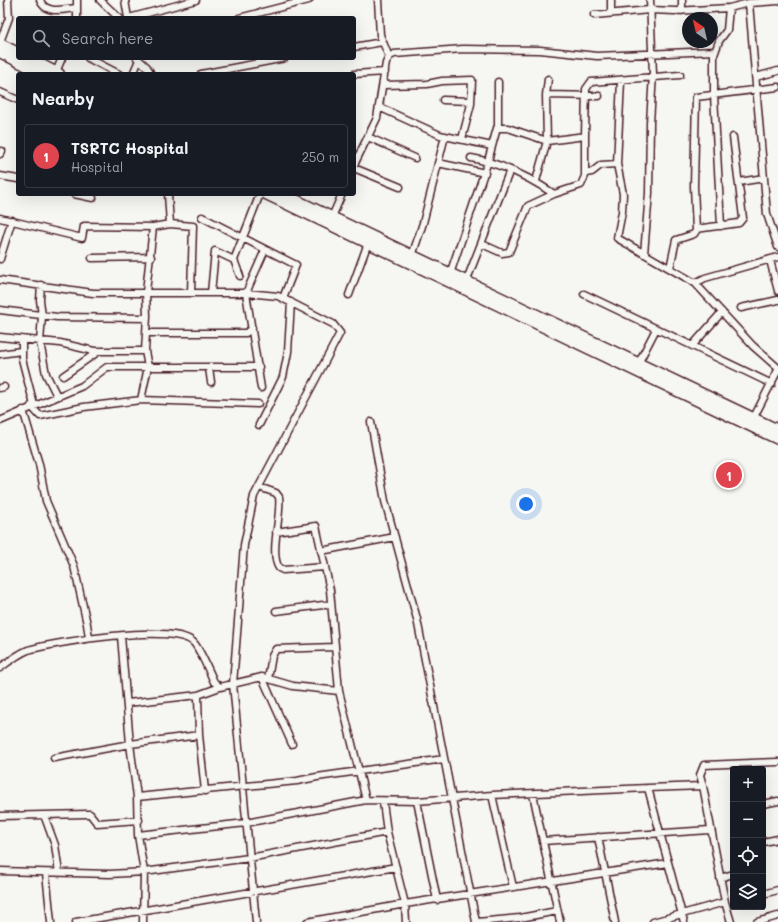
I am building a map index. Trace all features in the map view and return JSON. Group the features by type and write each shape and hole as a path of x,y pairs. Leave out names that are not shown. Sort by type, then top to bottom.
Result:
{"highway":[{"path":"0,42 16,52"},
{"path":"0,52 39,72"},
{"path":"32,60 56,72"},
{"path":"287,197 368,243 448,278 778,439"},
{"path":"287,197 412,256 448,278 466,282 778,430"}],"street":[{"path":"0,42 9,18 8,0"},
{"path":"40,0 44,8 49,10 77,8"},
{"path":"77,0 78,16"},
{"path":"100,0 117,16"},
{"path":"125,0 129,16"},
{"path":"136,16 196,0"},
{"path":"247,16 309,0"},
{"path":"356,163 377,118 389,57 382,42 378,0"},
{"path":"611,0 611,13"},
{"path":"644,254 649,193 652,77 650,0"},
{"path":"682,0 682,11"},
{"path":"594,15 650,10 682,11 729,8 749,3 778,1"},
{"path":"749,3 767,214 778,247"},
{"path":"721,226 714,95 715,51 719,41 727,30 729,8"},
{"path":"356,46 382,42"},
{"path":"389,57 415,51 493,48 540,50 597,56 715,51"},
{"path":"58,72 61,60"},
{"path":"92,60 115,72"},
{"path":"134,72 138,60"},
{"path":"139,60 147,67 150,72"},
{"path":"211,72 273,60"},
{"path":"241,66 242,72"},
{"path":"756,77 778,71"},
{"path":"356,74 385,72"},
{"path":"482,244 502,253 509,252 528,206 554,194 581,185 585,173 585,96 586,89 591,82 680,75"},
{"path":"536,181 547,141 546,95 548,79"},
{"path":"383,84 427,84 442,81 470,80 473,82 471,101 462,139"},
{"path":"621,80 617,164 623,194 622,212 617,238 696,283 753,346 778,369 772,384 753,419"},
{"path":"448,278 485,172 498,127 498,82"},
{"path":"670,268 676,240 694,234 696,229 694,186 696,97 757,88 778,87"},
{"path":"0,92 16,99"},
{"path":"546,95 599,96"},
{"path":"443,100 471,101"},
{"path":"379,107 426,129 445,136 492,146"},
{"path":"498,127 508,128 547,141 585,136"},
{"path":"412,256 423,223 445,136"},
{"path":"368,137 415,158"},
{"path":"696,229 739,223 743,218 734,137"},
{"path":"470,158 488,161 536,181 554,194"},
{"path":"438,164 485,172"},
{"path":"585,173 592,172 601,165 617,164"},
{"path":"356,168 400,187"},
{"path":"466,282 510,170"},
{"path":"0,176 16,179"},
{"path":"739,182 764,178"},
{"path":"84,196 93,198"},
{"path":"168,196 170,224"},
{"path":"240,276 234,260 259,196"},
{"path":"332,217 341,196"},
{"path":"202,217 296,265 283,298"},
{"path":"0,218 82,238 84,226 153,227 170,224 193,226 191,293"},
{"path":"0,260 2,246 12,220"},
{"path":"141,400 148,367 145,351 147,318 146,292 151,257 153,227"},
{"path":"350,295 368,243"},
{"path":"262,388 246,294 265,250"},
{"path":"211,293 215,251 234,260"},
{"path":"92,258 151,257"},
{"path":"696,283 706,278 778,257"},
{"path":"770,260 778,291"},
{"path":"0,280 92,293 211,293 278,296 333,324 340,333 254,496 244,545 233,684 256,922"},
{"path":"41,285 40,300 42,316 40,342 46,374 57,396"},
{"path":"584,294 772,384"},
{"path":"741,308 778,300"},
{"path":"259,425 283,377 288,352 291,302"},
{"path":"0,310 42,316 147,318"},
{"path":"692,346 722,312"},
{"path":"146,333 246,333 252,328"},
{"path":"638,364 656,329"},
{"path":"0,337 60,344 98,351 145,351"},
{"path":"22,340 21,351 33,406 40,416 84,407 141,400 258,404"},
{"path":"0,354 21,351"},
{"path":"63,376 98,351"},
{"path":"0,421 82,386 107,367 259,367"},
{"path":"209,368 211,382"},
{"path":"23,410 39,464 46,501 74,566 89,638"},
{"path":"371,422 384,501 415,612 453,799 469,894 476,922 520,918 557,911"},
{"path":"259,487 276,493 279,497 276,532 276,561 278,566 281,569 325,567"},
{"path":"276,532 316,526 331,604 339,691 366,800"},
{"path":"321,551 395,537"},
{"path":"276,611 331,604"},
{"path":"0,668 27,651 89,638 158,634 181,637 193,642 214,682 220,687"},
{"path":"121,636 128,703 130,744 137,797 138,835 144,872 142,910 143,922"},
{"path":"292,744 265,678 272,656 276,649 335,647"},
{"path":"128,703 198,695 220,687 265,678 293,686 339,691"},
{"path":"198,695 199,735 205,791"},
{"path":"54,758 130,744 199,735"},
{"path":"137,797 297,781 444,759"},
{"path":"745,766 778,762"},
{"path":"730,767 704,765 700,775 725,903 731,922"},
{"path":"138,835 246,823 366,800 383,802 417,801 492,795 703,786"},
{"path":"648,788 684,922"},
{"path":"534,794 560,922"},
{"path":"492,795 513,887"},
{"path":"417,801 438,900"},
{"path":"766,803 778,801"},
{"path":"383,802 387,832 405,904 406,922"},
{"path":"0,816 90,814 94,821 98,823 138,820"},
{"path":"44,815 55,845 60,872"},
{"path":"543,841 710,830"},
{"path":"0,871 110,874 144,872 250,858 387,832"},
{"path":"598,837 615,922"},
{"path":"766,841 778,839"},
{"path":"307,922 332,920 405,904 668,863"},
{"path":"76,922 396,867"},
{"path":"46,873 51,922"},
{"path":"720,878 730,875"},
{"path":"766,893 778,890"},
{"path":"653,922 682,913 730,902"},
{"path":"757,922 778,916"}],"place":[{"name":"TSRTC Hospital","path":"729,475"}]}
